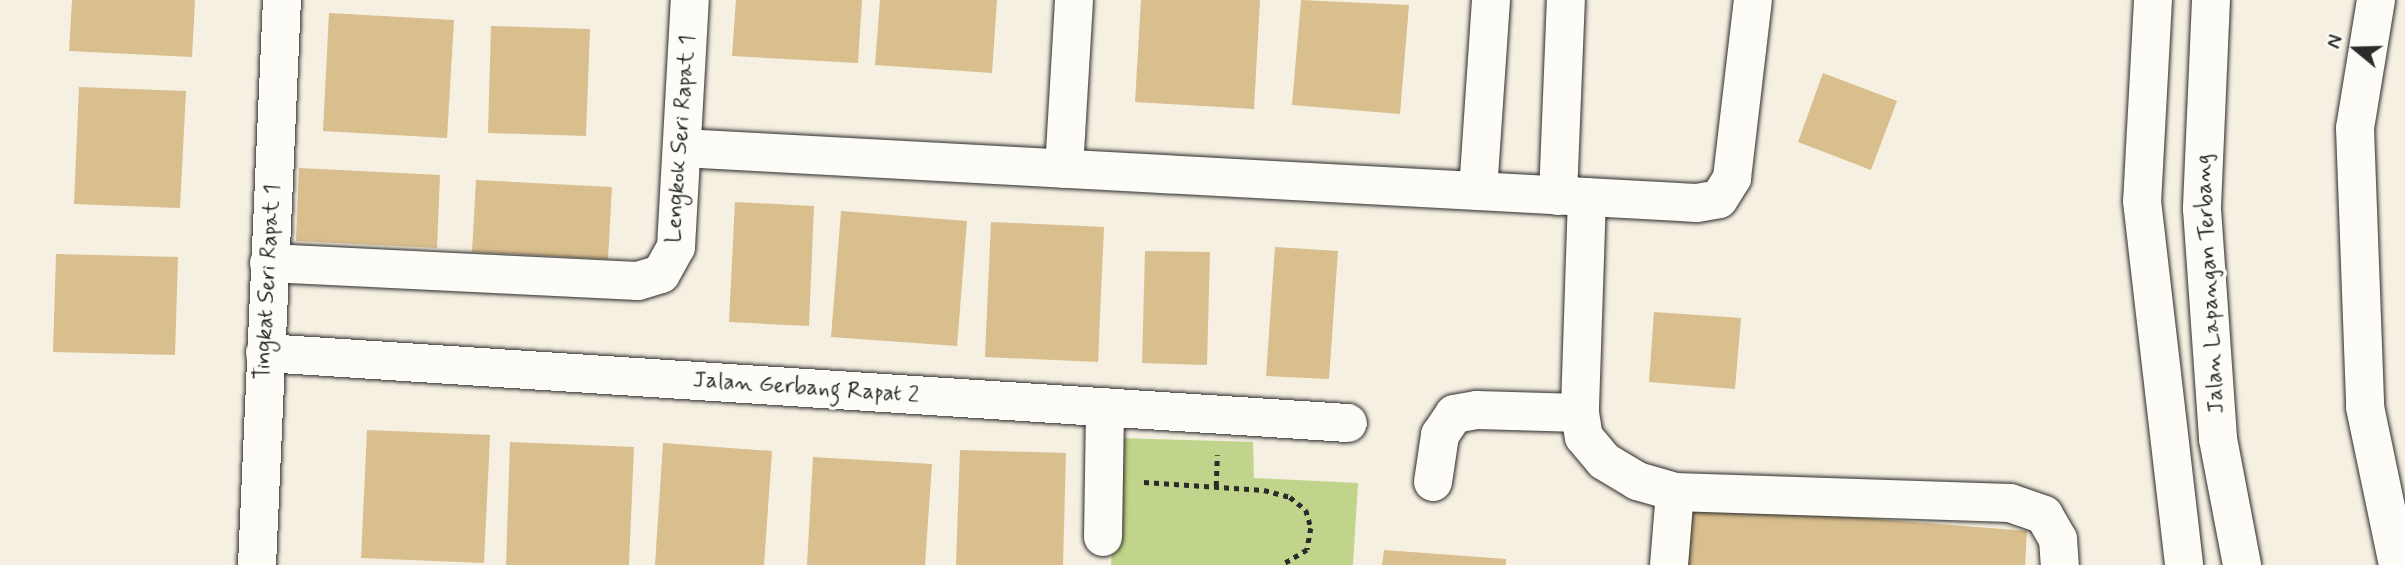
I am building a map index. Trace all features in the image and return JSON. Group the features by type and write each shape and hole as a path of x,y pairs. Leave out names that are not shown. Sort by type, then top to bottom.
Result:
{"street":[{"name":"Tingkat Seri Rapat 1","path":"257,565 282,0"},
{"name":"Lengkok Seri Rapat 1","path":"270,263 638,281 661,274 676,247 690,0"},
{"path":"1064,169 1074,0"},
{"path":"1478,191 1491,0"},
{"path":"1566,0 1580,413 1584,437 1604,461 1637,481 1675,492 2010,503 2044,515 2058,539 2060,565"},
{"path":"682,148 1697,203 1719,199 1732,178 1753,0"},
{"path":"2153,0 2142,201 2184,565"},
{"path":"2182,0 2207,73"},
{"name":"Jalan Lapangan Terbang","path":"2211,0 2201,194 2218,439 2242,565"},
{"path":"2376,0 2355,128 2365,407 2398,565"},
{"name":"Jalan Gerbang Rapat 2","path":"265,353 1348,423"},
{"path":"1104,537 1105,407"},
{"path":"1433,482 1440,435 1454,414 1477,410 1580,413"},
{"path":"1669,565 1675,492"}],"path":[{"path":"1140,482 1240,488 1290,497 1306,510 1311,528 1307,550 1282,565"}],"green space":[{"path":"1120,438 1253,442 1254,478 1358,483 1353,565 1111,565"}],"building":[{"path":"72,0 195,0 192,57 69,51"},
{"path":"736,0 862,0 858,63 732,56"},
{"path":"880,0 997,0 992,73 875,65"},
{"path":"1141,0 1260,0 1254,109 1135,102"},
{"path":"1301,0 1409,5 1400,114 1292,105"},
{"path":"329,13 454,20 447,138 323,131"},
{"path":"491,26 590,29 586,136 488,133"},
{"path":"1823,73 1897,101 1871,170 1798,142"},
{"path":"79,87 186,91 180,208 74,204"},
{"path":"299,168 440,175 437,248 296,241"},
{"path":"476,180 612,187 608,259 472,252"},
{"path":"735,202 814,206 809,326 729,322"},
{"path":"841,211 967,221 957,346 831,337"},
{"path":"991,222 1104,227 1098,362 985,357"},
{"path":"1275,247 1338,251 1329,379 1266,376"},
{"path":"1145,251 1210,252 1207,365 1142,363"},
{"path":"56,254 178,257 175,355 53,352"},
{"path":"1654,312 1741,318 1735,389 1649,382"},
{"path":"367,430 490,435 484,563 361,558"},
{"path":"510,442 634,447 629,565 506,565"},
{"path":"663,443 772,451 764,565 655,565"},
{"path":"960,450 1066,453 1063,565 956,565"},
{"path":"813,457 932,464 925,565 807,565"},
{"path":"1661,502 2027,531 2025,565 1659,565"},
{"path":"1384,550 1506,559 1506,565 1382,565"}]}
